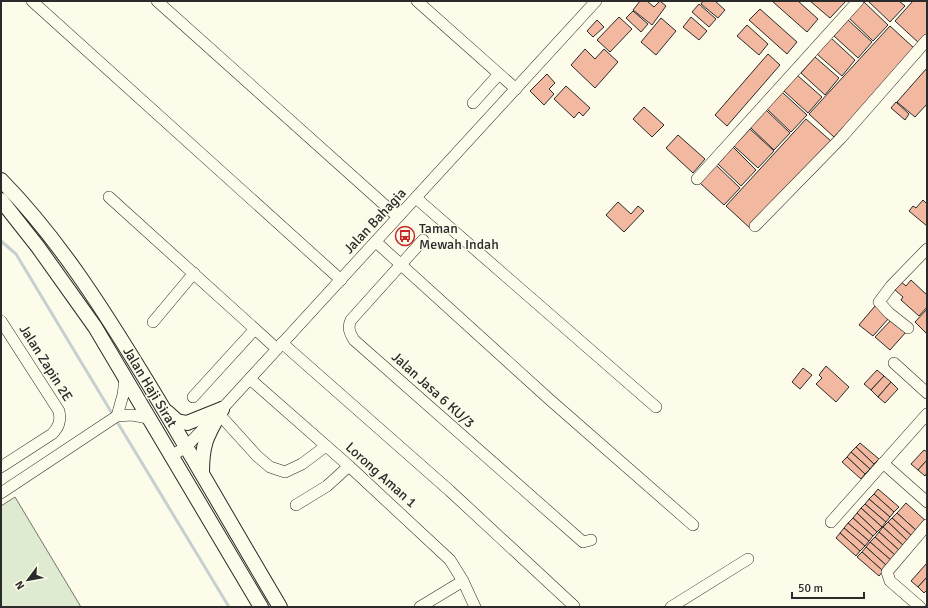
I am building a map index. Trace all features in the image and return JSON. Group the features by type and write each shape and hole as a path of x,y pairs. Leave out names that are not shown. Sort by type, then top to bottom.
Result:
{"main road":[{"name":"Jalan Haji Sirat","path":"1,180 52,237 110,321 164,409 280,607"},
{"name":"Jalan Haji Sirat","path":"1,200 38,247 90,320 261,607"},
{"path":"164,409 177,421 187,423 221,411"},
{"path":"202,476 202,452 205,439 221,411"}],"street":[{"path":"32,1 341,280"},
{"path":"156,1 398,217"},
{"path":"417,1 516,89"},
{"name":"Jalan Bahagia","path":"171,456 186,447 221,411 596,1"},
{"path":"697,179 858,1"},
{"path":"755,226 841,138 927,40"},
{"path":"473,103 499,74"},
{"path":"109,197 255,329 280,346 450,491 574,606"},
{"path":"416,198 656,407"},
{"name":"Jalan Jasa 6 KU/3","path":"423,240 351,320 348,325 354,340 583,542 592,540"},
{"path":"376,242 549,399 693,525"},
{"path":"908,328 889,314 879,302 891,286 927,249"},
{"path":"153,322 194,273"},
{"name":"Jalan Zapin 2E","path":"1,321 59,411 60,423 52,434 1,467"},
{"path":"193,397 255,329"},
{"path":"894,364 927,393"},
{"path":"117,416 121,406 125,379"},
{"name":"Lorong Aman 1","path":"250,379 349,466 450,560 463,581 474,607"},
{"path":"221,411 257,456 270,467 285,472 302,464 326,446"},
{"path":"831,522 927,414"},
{"path":"1,493 117,416 132,415 148,418"},
{"path":"883,463 927,502"},
{"path":"296,505 328,486 349,466"},
{"path":"920,607 890,581 887,572 927,525"},
{"path":"671,607 748,559"},
{"path":"420,607 463,581"}],"green space":[{"path":"15,497 81,607 1,607 1,506"}],"building":[{"path":"640,1 647,1 654,7 660,1 666,6 652,25 633,10"},
{"path":"703,1 715,1 725,10 718,18 701,4"},
{"path":"772,1 798,1 818,19 807,32"},
{"path":"810,1 846,1 830,18"},
{"path":"868,1 899,1 905,6 890,22"},
{"path":"913,1 927,1 927,36 920,44 895,21"},
{"path":"864,2 888,25 873,41 849,18"},
{"path":"699,4 716,19 709,27 692,12"},
{"path":"760,9 797,42 787,54 749,20"},
{"path":"633,11 648,24 641,32 626,18"},
{"path":"619,17 632,29 610,52 597,40"},
{"path":"691,17 707,31 699,40 683,27"},
{"path":"661,18 676,31 656,55 641,42"},
{"path":"597,20 604,27 593,37 587,31"},
{"path":"848,20 872,42 858,58 834,36"},
{"path":"747,25 768,44 759,55 737,36"},
{"path":"890,26 915,49 834,137 809,114"},
{"path":"831,38 855,60 842,76 817,54"},
{"path":"585,49 595,59 604,49 618,62 595,88 571,65"},
{"path":"768,54 780,65 727,126 715,115"},
{"path":"815,57 839,78 825,95 801,73"},
{"path":"927,68 927,104 915,117 897,102"},
{"path":"547,74 555,83 549,89 554,94 544,105 530,91"},
{"path":"797,75 822,97 808,113 784,91"},
{"path":"566,86 590,108 583,116 579,112 574,118 554,99"},
{"path":"782,92 807,115 791,132 767,109"},
{"path":"896,102 909,114 905,120 891,108"},
{"path":"644,107 664,125 652,137 633,119"},
{"path":"766,110 790,133 774,150 750,127"},
{"path":"806,119 831,141 751,229 726,206"},
{"path":"750,129 774,151 758,168 734,146"},
{"path":"678,135 705,159 693,173 666,148"},
{"path":"733,147 756,170 741,186 718,164"},
{"path":"716,165 740,188 724,205 700,183"},
{"path":"923,200 927,204 927,226 909,211 913,206 916,208"},
{"path":"618,202 631,214 638,206 644,211 624,232 606,215"},
{"path":"911,280 927,295 927,307 919,316 901,300 903,297 894,289 900,281 906,286"},
{"path":"875,306 889,318 873,336 859,325"},
{"path":"927,309 927,334 915,322"},
{"path":"892,319 906,332 890,350 875,337"},
{"path":"826,366 849,387 836,402 816,384 822,378 819,375"},
{"path":"803,368 812,375 800,389 792,382"},
{"path":"877,370 884,376 871,390 864,384"},
{"path":"884,376 891,382 878,397 871,390"},
{"path":"891,382 898,389 885,403 878,397"},
{"path":"860,443 879,459 874,464 856,447"},
{"path":"856,447 874,464 870,469 851,452"},
{"path":"924,450 927,452 927,460 918,470 911,464"},
{"path":"851,452 870,469 865,474 847,457"},
{"path":"847,457 865,474 861,479 842,462"},
{"path":"927,460 927,473 925,476 918,470"},
{"path":"878,489 899,507 894,512 874,494"},
{"path":"874,494 894,512 890,517 869,499"},
{"path":"869,499 890,517 886,522 865,504"},
{"path":"906,503 927,522 918,532 897,513"},
{"path":"865,504 886,522 882,527 861,508"},
{"path":"861,508 882,527 877,532 857,513"},
{"path":"857,513 877,532 873,536 853,518"},
{"path":"897,513 918,532 913,537 892,518"},
{"path":"853,518 873,536 869,541 848,523"},
{"path":"892,518 913,537 909,542 888,522"},
{"path":"888,522 909,542 905,547 883,527"},
{"path":"848,523 869,541 865,546 844,528"},
{"path":"883,527 905,547 900,551 879,532"},
{"path":"844,528 865,546 860,551 840,533"},
{"path":"879,532 900,551 896,556 875,537"},
{"path":"840,533 860,551 856,556 836,538"},
{"path":"875,537 896,556 892,561 870,542"},
{"path":"870,542 892,561 887,566 866,547"},
{"path":"866,547 887,566 883,571 862,552"},
{"path":"862,552 883,571 879,576 857,557"},
{"path":"927,563 927,577 918,587 911,581"},
{"path":"927,577 927,590 924,593 918,587"}],"waterway":[{"path":"1,241 16,254 113,415"},
{"path":"116,420 229,607"}],"place":[{"name":"Taman Mewah Indah","path":"405,236"}]}
